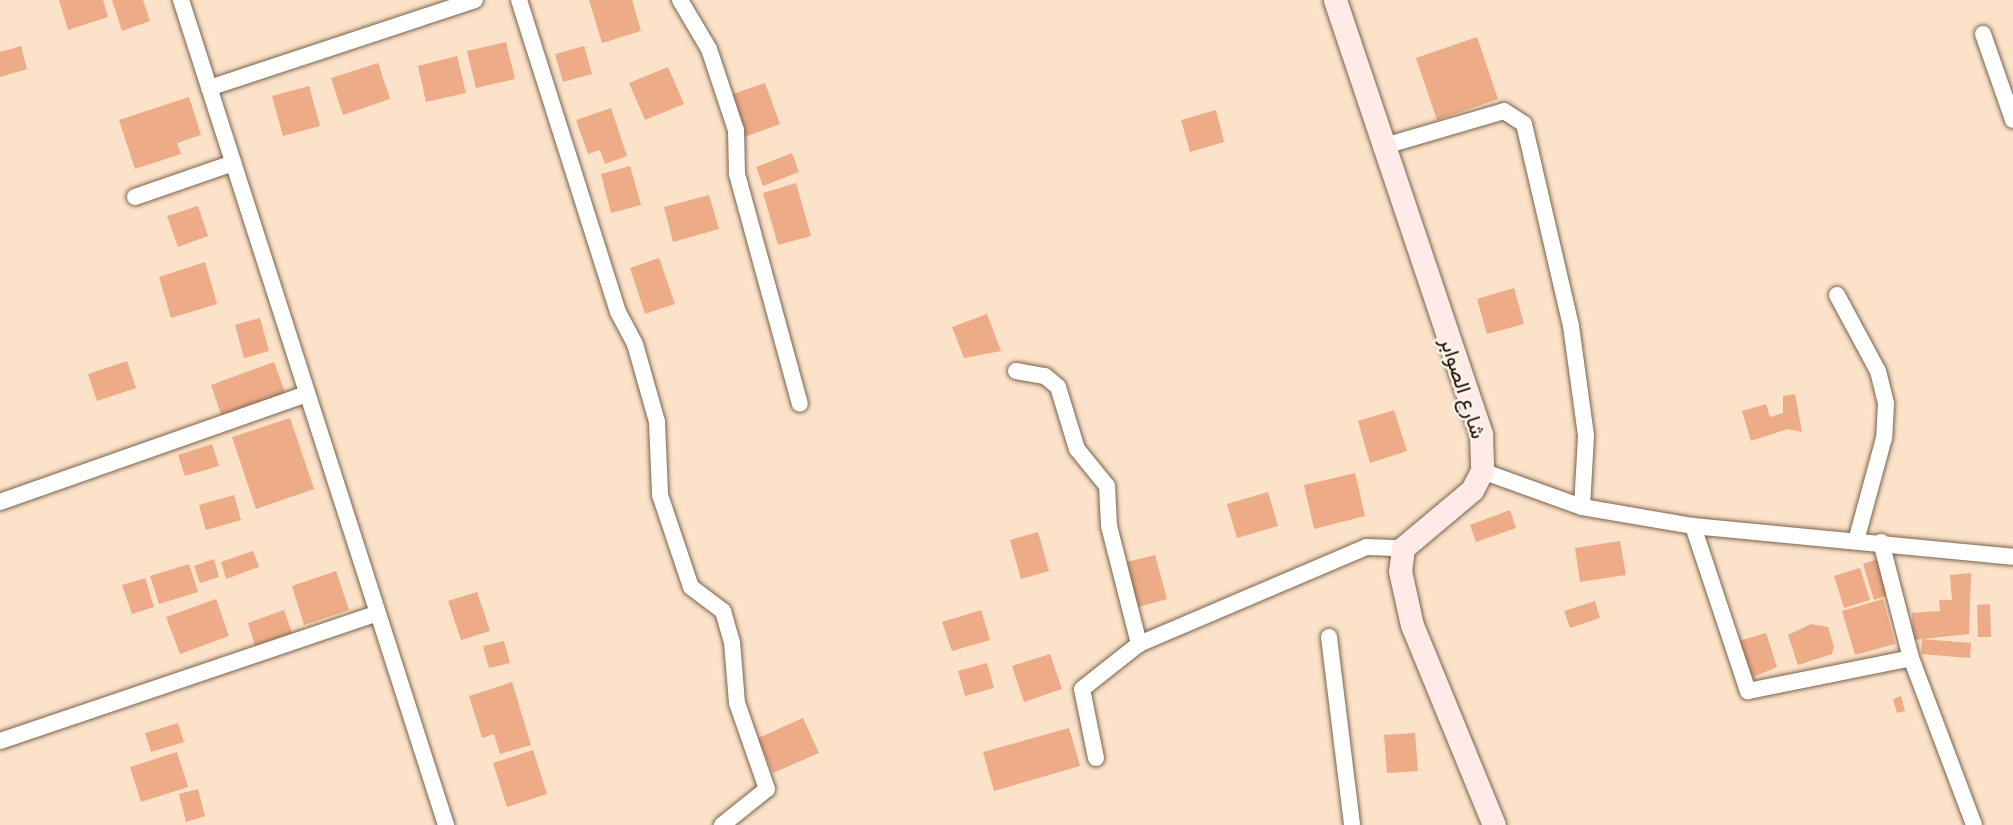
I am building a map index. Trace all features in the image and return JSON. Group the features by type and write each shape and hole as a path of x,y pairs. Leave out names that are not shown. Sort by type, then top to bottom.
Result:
{"street":[{"path":"181,0 375,614 446,825"},
{"path":"209,88 475,0"},
{"path":"519,0 618,312 635,344 657,422 660,495 691,587 723,611 733,642 737,703 768,789 723,825"},
{"path":"680,0 709,48 736,130 737,174 800,404"},
{"name":"شارع الصوابر","path":"1335,0 1381,147 1481,435 1482,471"},
{"path":"1983,34 2013,120"},
{"path":"1381,147 1504,111 1524,124 1571,326 1586,436 1582,507"},
{"path":"135,197 233,163"},
{"path":"1837,295 1878,371 1886,404 1884,438 1856,541"},
{"path":"1016,371 1045,376 1067,398 1077,450 1107,486 1110,526 1139,644"},
{"path":"0,502 307,394"},
{"path":"1096,758 1082,689 1139,644 1366,547 1403,548 1460,503 1482,471 1582,507 1693,526 1881,542 2013,557"},
{"path":"1693,526 1748,691 1911,658"},
{"path":"1881,542 1911,658 1974,825"},
{"path":"1403,548 1400,571 1412,625 1494,825"},
{"path":"0,741 375,614"},
{"path":"1329,637 1352,825"}],"building":[{"path":"59,0 103,0 108,17 68,30"},
{"path":"112,0 143,0 150,21 122,31"},
{"path":"589,0 632,0 641,31 602,43"},
{"path":"1477,37 1498,99 1437,120 1416,58"},
{"path":"506,42 515,79 476,88 467,51"},
{"path":"21,46 27,69 0,77 0,52"},
{"path":"584,46 592,74 563,82 555,54"},
{"path":"457,56 466,93 426,102 418,66"},
{"path":"378,63 390,99 343,115 331,78"},
{"path":"668,67 684,104 645,120 629,83"},
{"path":"765,83 780,124 745,137 730,95"},
{"path":"309,86 320,126 283,136 272,96"},
{"path":"189,97 201,135 177,143 181,154 135,169 119,120"},
{"path":"611,108 627,156 605,164 600,150 588,154 576,120"},
{"path":"1216,110 1224,142 1190,152 1181,120"},
{"path":"792,153 799,172 763,186 756,167"},
{"path":"630,166 641,205 611,213 601,174"},
{"path":"796,183 811,236 778,245 763,193"},
{"path":"709,195 719,229 673,242 664,207"},
{"path":"198,206 208,236 178,247 167,216"},
{"path":"659,258 675,304 645,314 630,268"},
{"path":"205,262 217,304 171,318 159,277"},
{"path":"1514,288 1524,324 1487,334 1477,299"},
{"path":"987,314 1001,351 964,358 952,327"},
{"path":"260,318 269,351 244,358 235,325"},
{"path":"127,361 136,388 97,401 88,374"},
{"path":"274,362 286,395 222,417 211,385"},
{"path":"1795,394 1802,432 1788,429 1751,441 1742,411 1766,404 1770,417 1783,413 1783,396"},
{"path":"1394,410 1407,451 1370,463 1358,421"},
{"path":"290,418 314,489 256,509 232,437"},
{"path":"212,444 219,466 185,476 178,455"},
{"path":"1355,473 1365,516 1314,529 1304,485"},
{"path":"1268,492 1278,526 1237,538 1227,504"},
{"path":"234,495 241,520 206,530 199,505"},
{"path":"1510,510 1516,528 1476,542 1470,525"},
{"path":"1038,532 1049,571 1021,579 1010,540"},
{"path":"1620,541 1626,575 1580,582 1575,548"},
{"path":"253,551 259,567 226,579 221,562"},
{"path":"1155,555 1167,599 1135,608 1123,563"},
{"path":"214,559 219,577 200,583 194,566"},
{"path":"1878,559 1889,595 1874,600 1863,564"},
{"path":"189,564 198,592 159,604 150,576"},
{"path":"1860,568 1870,600 1844,608 1834,576"},
{"path":"336,571 349,610 304,625 292,586"},
{"path":"1971,573 1969,634 1913,640 1912,613 1940,611 1939,600 1952,600 1950,575"},
{"path":"145,578 154,607 132,614 122,585"},
{"path":"477,592 490,631 461,640 448,601"},
{"path":"216,599 229,636 180,654 166,617"},
{"path":"1883,599 1895,644 1855,655 1842,611"},
{"path":"1595,601 1600,618 1570,628 1564,611"},
{"path":"1990,604 1991,637 1978,637 1977,605"},
{"path":"284,610 292,633 255,646 248,623"},
{"path":"981,610 990,640 952,651 942,622"},
{"path":"1811,624 1828,627 1834,647 1832,654 1798,665 1788,635"},
{"path":"1766,633 1777,667 1749,679 1729,644"},
{"path":"1922,639 1971,643 1970,658 1921,654"},
{"path":"504,641 510,663 489,668 483,646"},
{"path":"1050,654 1062,689 1024,702 1012,666"},
{"path":"987,663 994,688 965,696 958,671"},
{"path":"512,682 531,745 500,754 494,734 482,738 469,696"},
{"path":"1901,696 1905,711 1897,713 1893,699"},
{"path":"803,718 819,753 773,773 758,738"},
{"path":"178,723 184,742 151,752 145,733"},
{"path":"1069,728 1080,766 994,791 983,752"},
{"path":"1415,733 1418,771 1387,773 1384,735"},
{"path":"533,750 547,794 507,807 493,763"},
{"path":"177,752 188,787 141,802 130,767"},
{"path":"198,789 205,816 186,822 179,794"}]}
